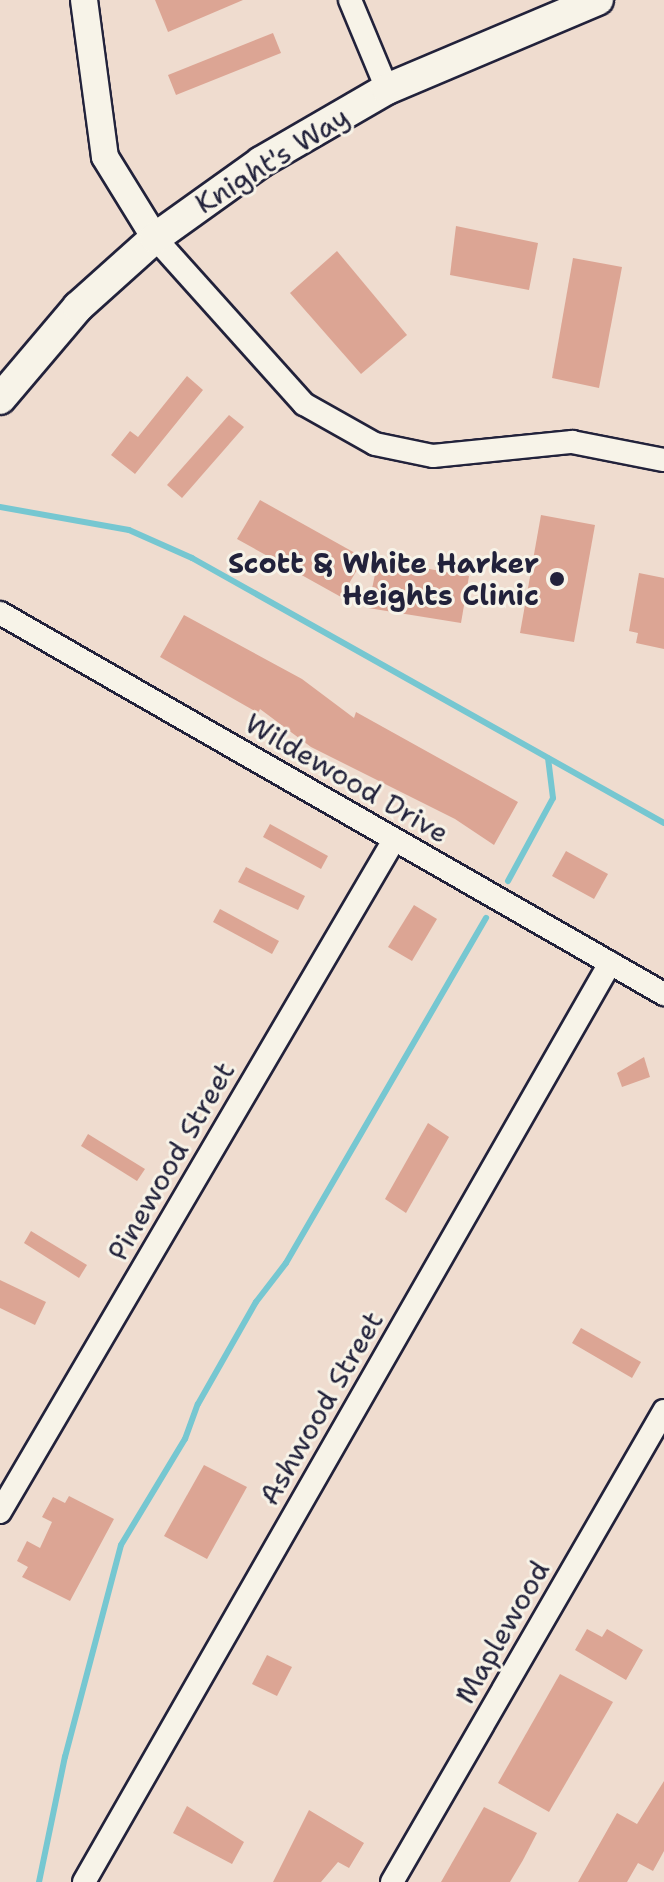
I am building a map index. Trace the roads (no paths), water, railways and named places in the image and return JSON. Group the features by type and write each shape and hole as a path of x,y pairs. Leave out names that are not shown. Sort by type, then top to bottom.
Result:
{"main road":[{"name":"Knight's Way","path":"0,399 78,307 155,238 261,162 387,89 598,0"}],"street":[{"path":"84,0 105,157 155,238 304,404 375,444 433,456 572,442 664,460"},
{"path":"350,0 387,89"},
{"name":"Wildewood Drive","path":"0,613 664,994"},
{"name":"Pinewood Street","path":"0,1512 394,840"},
{"name":"Ashwood Street","path":"84,1882 610,963"},
{"name":"Maplewood","path":"392,1882 664,1411"}],"waterway":[{"path":"0,507 129,530 192,558 664,823"},
{"path":"508,881 553,798 548,758"},
{"path":"39,1882 65,1757 121,1545 185,1439 198,1404 256,1302 286,1263 486,918"}],"place":[{"name":"Scott & White Harker Heights Clinic","path":"557,579"}]}
